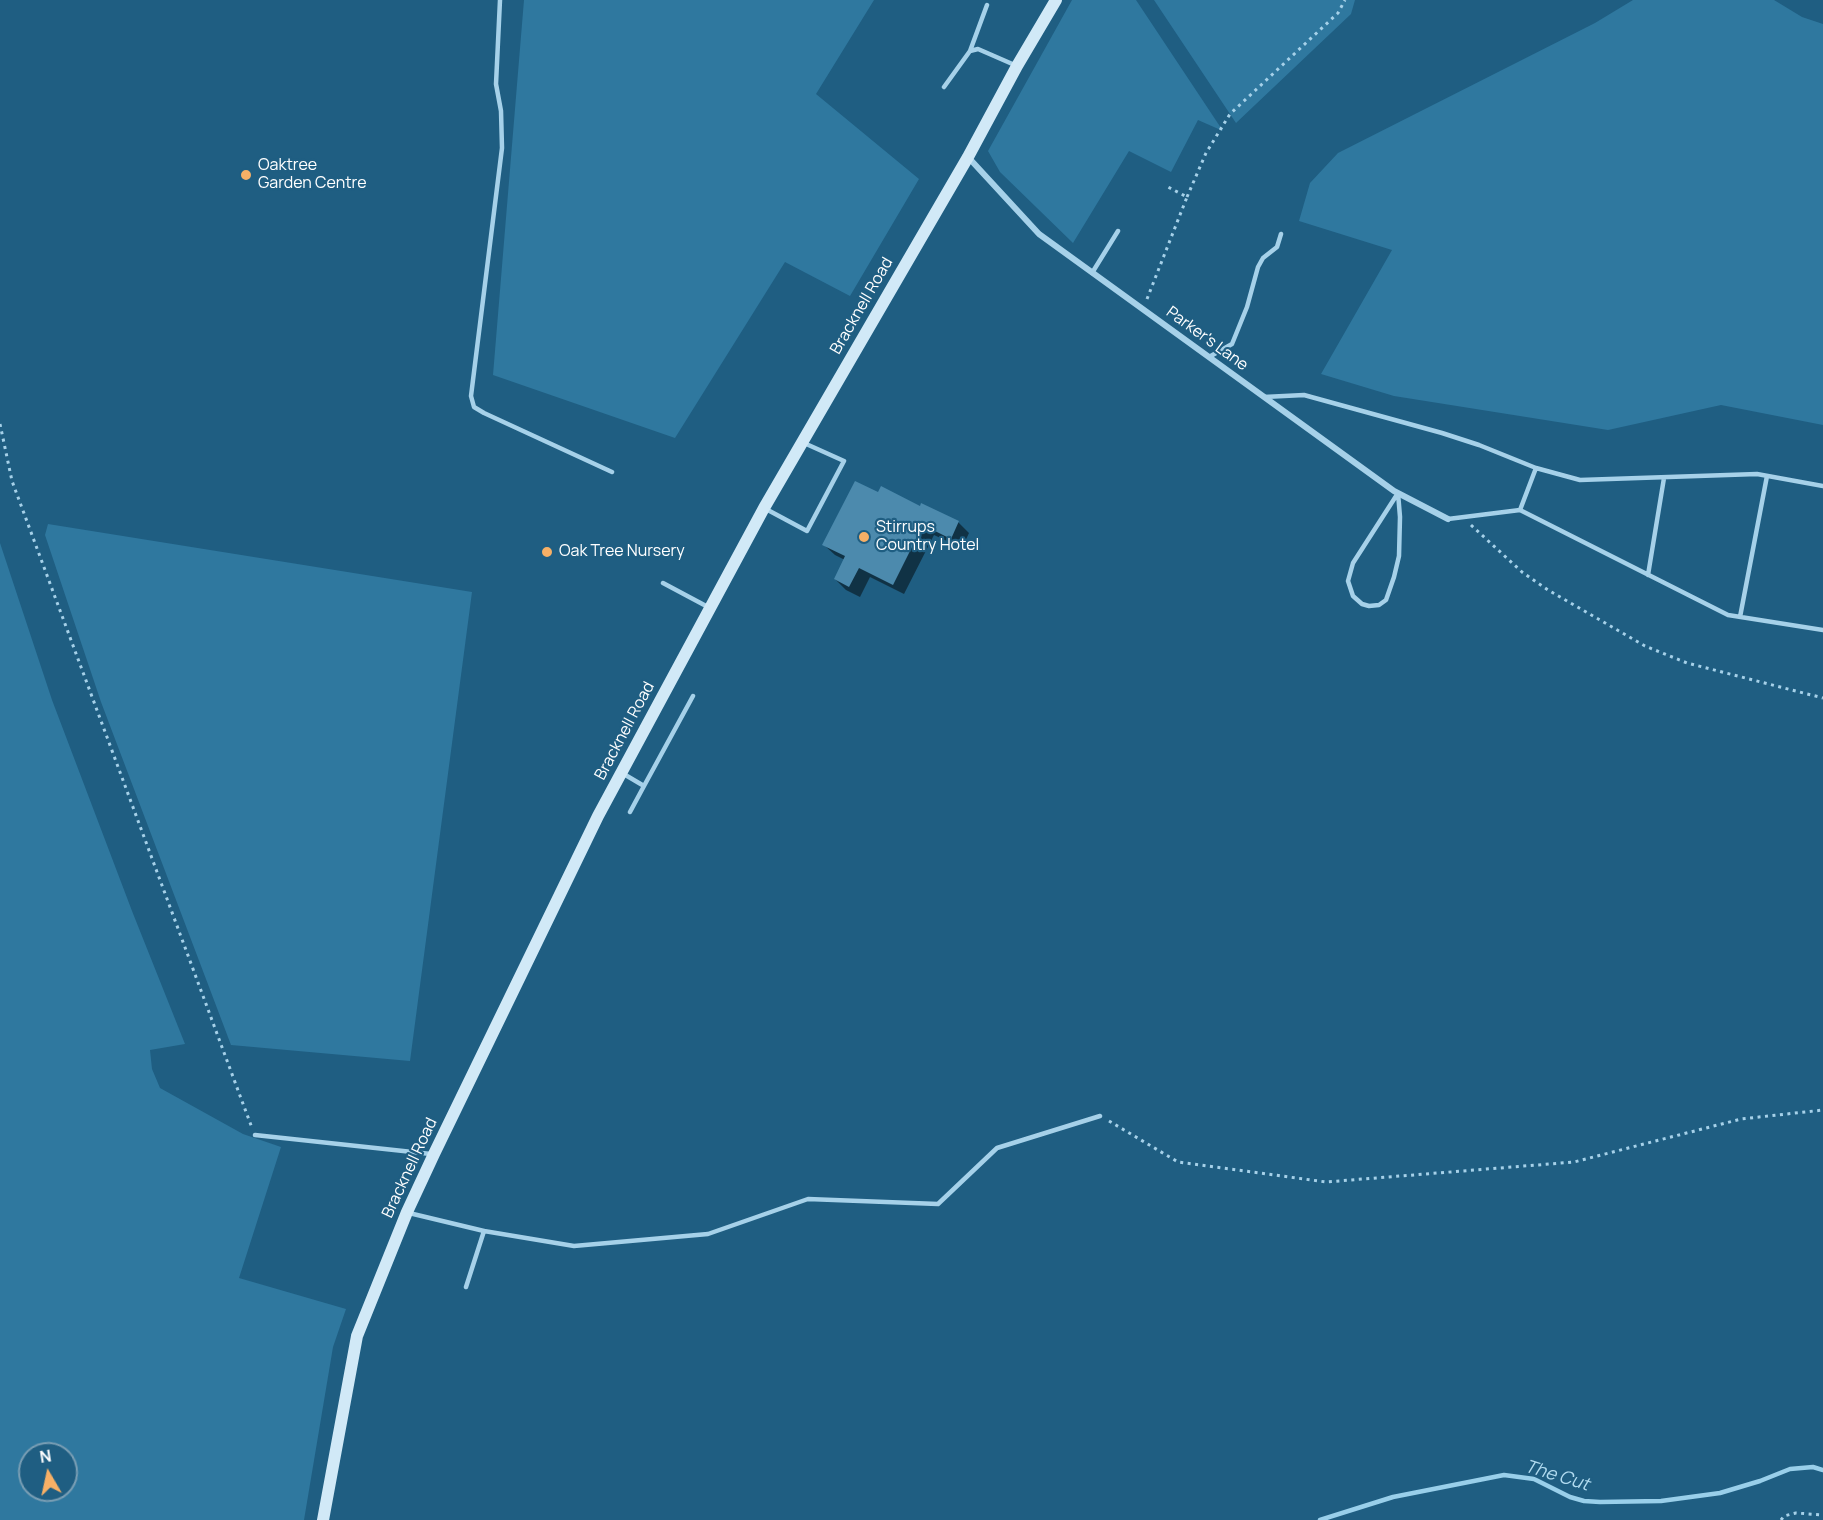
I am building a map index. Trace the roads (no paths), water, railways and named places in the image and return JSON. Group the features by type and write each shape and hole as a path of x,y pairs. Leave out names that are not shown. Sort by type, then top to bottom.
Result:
{"main road":[{"name":"Bracknell Road","path":"323,1520 357,1336 407,1212 434,1154 597,816 764,508 968,158 1017,66 1056,0"}],"street":[{"name":"Parker's Lane","path":"968,158 1039,234 1398,493 1448,519"}],"lane":[{"path":"500,0 496,84 501,111 502,148 471,396 474,407 484,413 612,472"},
{"path":"944,87 970,51 987,5"},
{"path":"970,51 978,49 1017,66"},
{"path":"1092,273 1118,231"},
{"path":"1209,357 1232,344 1241,324 1258,267 1263,258 1277,247 1281,234"},
{"path":"1264,397 1304,395 1452,436 1536,468 1580,480 1757,474 1823,486"},
{"path":"764,508 807,531 844,461 802,442"},
{"path":"1520,510 1536,468"},
{"path":"1740,617 1767,476"},
{"path":"1648,575 1664,478"},
{"path":"1398,493 1399,556 1394,577 1386,600 1379,605 1362,604 1353,596 1348,581 1353,563 1398,493"},
{"path":"1448,519 1520,510 1728,615 1823,630"},
{"path":"663,583 711,608"},
{"path":"630,812 693,696"},
{"path":"622,773 644,786"},
{"path":"407,1212 484,1231 574,1246 708,1234 808,1199 938,1204 997,1148 1100,1116"},
{"path":"255,1135 434,1154"},
{"path":"466,1287 484,1231"}],"waterway":[{"name":"The Cut","path":"1320,1520 1393,1497 1504,1475 1534,1479 1570,1497 1600,1502 1661,1501 1720,1493 1790,1469 1813,1467 1823,1470"}],"place":[{"name":"Oaktree Garden Centre","path":"246,175"},
{"name":"Stirrups Country Hotel","path":"864,537"},
{"name":"Oak Tree Nursery","path":"547,552"}]}
